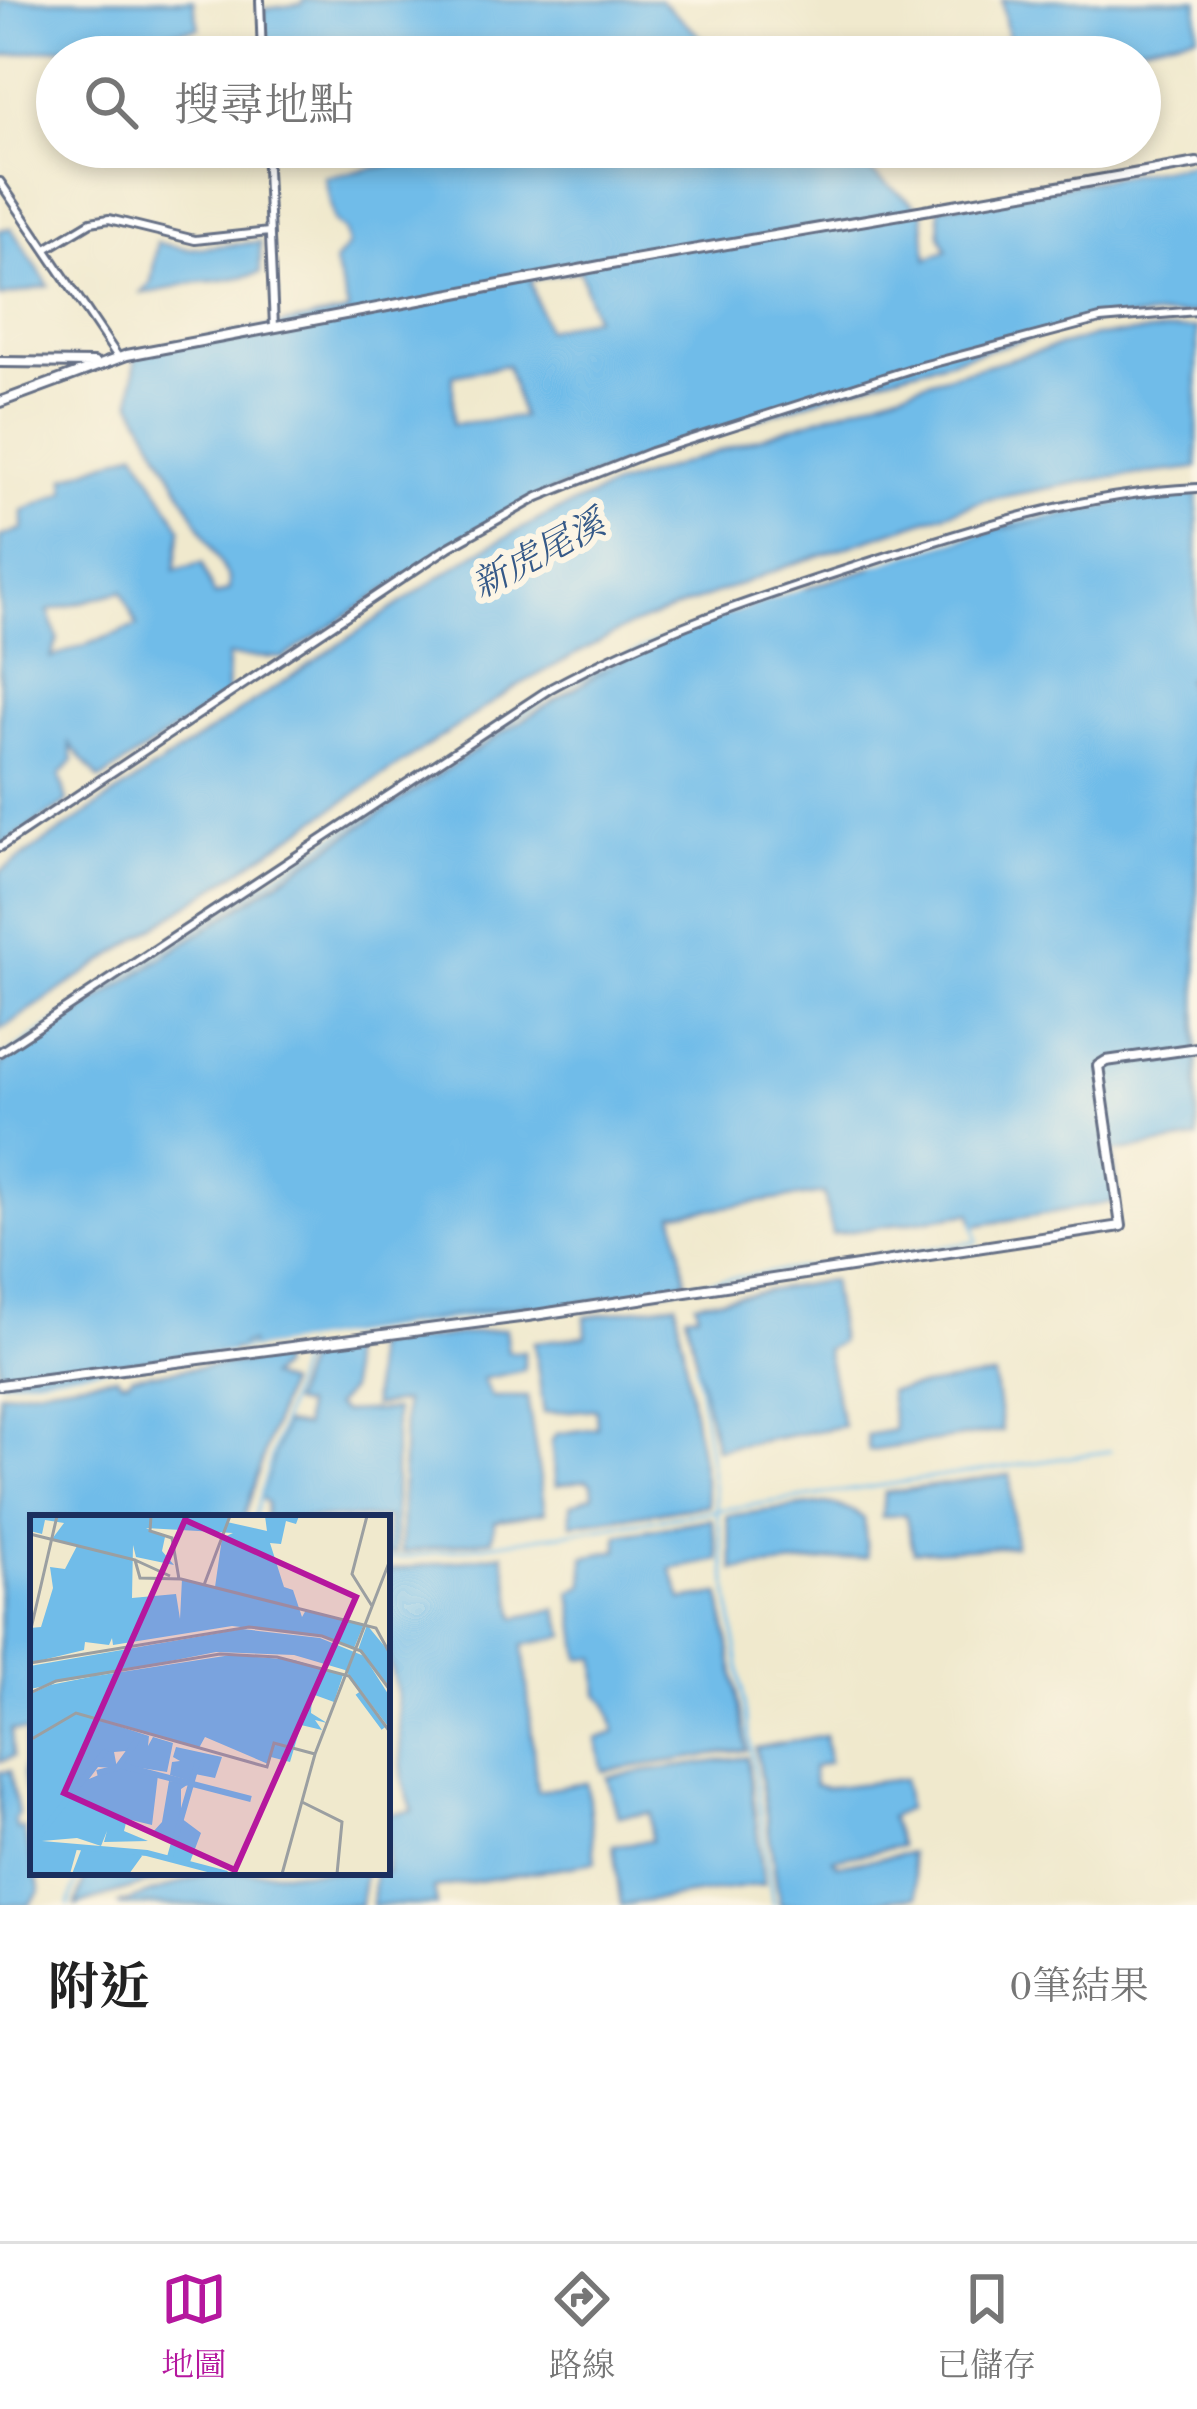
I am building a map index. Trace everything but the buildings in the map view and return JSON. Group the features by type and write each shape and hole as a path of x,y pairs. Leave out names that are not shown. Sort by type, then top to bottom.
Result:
{"street":[{"path":"260,0 261,36"},
{"path":"0,402 118,357 1197,163"},
{"path":"266,168 274,326"},
{"path":"0,182 118,357"},
{"path":"46,248 91,222 110,219 195,240 268,232"},
{"path":"0,847 449,547 538,497 651,452 911,369 1100,319 1197,311"},
{"path":"0,362 100,363"},
{"path":"0,1052 551,688 619,651 724,609 995,522 1074,505 1197,488"},
{"path":"0,1385 527,1316 1121,1226 1098,1066 1197,1048"}],"water":[{"path":"0,0 193,0 199,28 142,36 36,36 36,51 0,56"},
{"path":"303,0 660,0 700,36 265,36 264,9 302,4"},
{"path":"1002,0 1197,0 1197,34 1161,41 1161,36 1008,36"},
{"path":"1197,163 1197,313 1092,321 883,378 550,492 453,545 283,658 228,656 227,695 100,780 70,744 73,761 60,775 67,802 0,847 0,537 23,529 23,511 66,492 65,478 136,451 181,528 175,570 202,563 214,596 229,590 229,579 132,402 136,351 349,312 334,262 348,246 345,231 334,221 325,177 374,168 865,168 922,210 927,259 947,250 940,235 939,207","holes":["580,270 594,317 546,330 530,280","507,365 522,417 453,424 453,375","122,591 137,626 51,658 58,639 48,611"]},
{"path":"11,228 49,286 0,297 0,230"},
{"path":"260,242 260,273 141,293 151,283 157,243 188,249"},
{"name":"新虎尾溪","path":"1197,328 1197,468 1098,479 985,500 785,567 627,627 519,685 0,1030 0,872 474,554 615,486 935,379 1095,336"},
{"path":"1197,494 1197,678 1187,679 1197,731 1197,1139 1113,1152 1118,1201 974,1226 971,1213 832,1234 824,1193 674,1214 686,1281 675,1283 675,1288 530,1311 528,1304 251,1348 250,1343 240,1349 0,1379 0,1065 502,733 616,663 699,626 825,582 997,530 1164,495"},
{"path":"831,1280 840,1342 826,1349 843,1426 716,1449 686,1314 698,1313 695,1303"},
{"path":"676,1303 708,1505 571,1524 571,1505 593,1495 592,1484 587,1480 556,1485 551,1442 556,1434 597,1428 596,1409 544,1413 534,1342 586,1336 585,1317"},
{"path":"505,1329 508,1352 524,1352 524,1370 482,1379 492,1397 527,1397 545,1512 495,1521 492,1539 401,1553 404,1402 373,1406 372,1346"},
{"path":"347,1349 349,1390 334,1406 342,1412 395,1410 395,1554 390,1555 390,1515 265,1515 267,1503 261,1497 284,1424 304,1427 304,1406 291,1403 308,1354"},
{"path":"278,1358 280,1367 268,1377 286,1384 245,1515 30,1515 30,1814 23,1773 27,1732 11,1730 13,1757 0,1762 0,1393"},
{"path":"994,1376 1002,1431 869,1451 867,1435 894,1430 889,1391"},
{"path":"1010,1475 1015,1546 914,1552 905,1514 882,1517 884,1493"},
{"path":"825,1503 854,1511 864,1519 867,1557 734,1570 727,1516"},
{"path":"711,1519 719,1560 671,1569 682,1600 720,1594 747,1750 603,1771 596,1739 616,1732 607,1703 598,1694 596,1658 580,1658 571,1592 584,1585 584,1557 618,1550 618,1535"},
{"path":"503,1554 516,1618 556,1609 566,1636 523,1645 537,1791 587,1783 595,1862 434,1888 437,1905 372,1905 375,1875 390,1875 390,1814 413,1811 403,1783 390,1665 390,1571"},
{"path":"825,1735 829,1762 812,1768 814,1785 826,1788 904,1779 907,1809 890,1817 900,1846 833,1859 838,1865 910,1853 917,1896 843,1905 780,1905 756,1748"},
{"path":"747,1757 764,1884 621,1905 613,1845 651,1841 651,1813 618,1816 607,1777"},
{"path":"10,1771 18,1814 14,1819 17,1830 23,1828 30,1875 36,1875 40,1891 29,1905 0,1905 0,1772"},
{"path":"86,1875 176,1875 76,1905"},
{"path":"202,1875 365,1875 360,1905 117,1905"}],"waterway":[{"path":"875,567 1007,525 1156,497"},
{"path":"0,1059 559,690 654,643 803,590"},
{"path":"673,1287 977,1242 974,1223"},
{"path":"239,1349 533,1307"},
{"path":"255,1515 303,1348"},
{"path":"0,1381 230,1351"},
{"path":"696,1364 773,1905"},
{"path":"390,1560 1110,1451"},
{"path":"69,1905 78,1875"}]}
